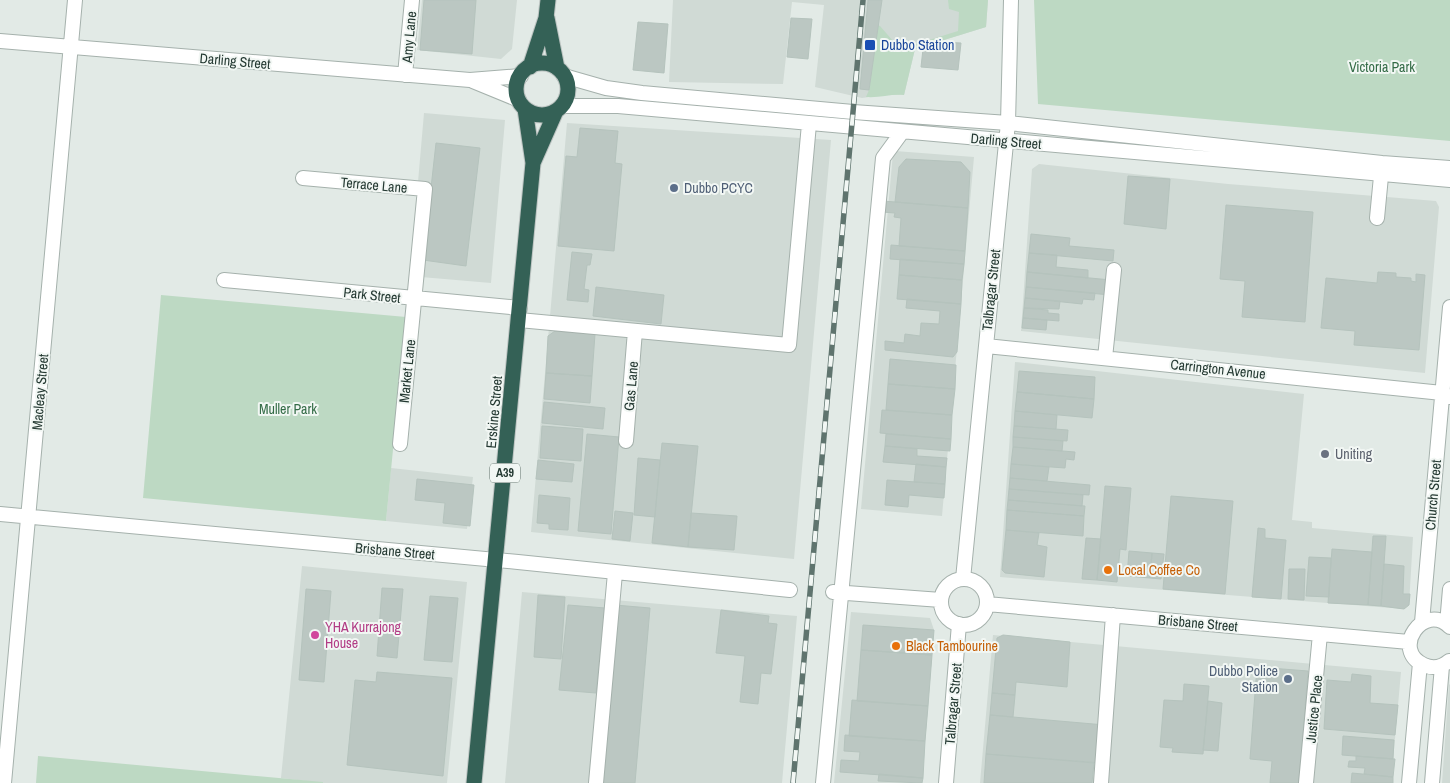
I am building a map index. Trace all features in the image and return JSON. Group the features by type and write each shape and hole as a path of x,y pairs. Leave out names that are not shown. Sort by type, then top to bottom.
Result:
{"highway":[{"name":"A39","path":"522,104 517,84 525,71 546,18 548,0"},
{"name":"A39","path":"546,18 568,92 559,109"},
{"path":"525,71 544,64 561,72"},
{"path":"522,104 540,115 559,109"},
{"name":"Erskine Street","path":"474,783 497,560 533,162 522,104"},
{"name":"Erskine Street","path":"533,162 559,109"}],"street":[{"name":"Macleay Street","path":"4,783 75,0"},
{"name":"Amy Lane","path":"406,74 412,0"},
{"name":"Talbragar Street","path":"963,579 1008,123 1011,0"},
{"name":"Darling Street","path":"0,41 470,80 525,71"},
{"name":"Darling Street","path":"561,72 606,88 642,93 853,112 1008,123 1382,169 1450,180"},
{"name":"Darling Street","path":"470,80 522,104"},
{"name":"Darling Street","path":"559,109 618,106 1006,141 1382,169 1450,168"},
{"name":"Park Street","path":"224,280 414,299 635,331 789,345 809,124"},
{"path":"823,783 837,593 883,158 902,132"},
{"path":"1377,218 1382,169"},
{"name":"Terrace Lane","path":"303,178 425,189 414,299"},
{"path":"1105,358 1114,270"},
{"name":"Market Lane","path":"400,444 414,299"},
{"name":"Church Street","path":"1422,622 1446,395 1450,307"},
{"name":"Gas Lane","path":"626,441 635,331"},
{"name":"Carrington Avenue","path":"986,346 1446,395"},
{"name":"Brisbane Street","path":"0,514 497,560 790,590"},
{"path":"596,783 615,573"},
{"path":"963,579 970,579 981,586 987,597 987,604 981,618 974,622 959,624 948,618 941,600 948,585 963,579"},
{"path":"1432,783 1446,663 1427,667 1414,658 1409,642 1411,634 1422,622 1435,620 1448,625 1450,590"},
{"path":"837,593 941,600"},
{"name":"Brisbane Street","path":"987,604 1409,642"},
{"path":"1101,783 1113,614"},
{"name":"Talbragar Street","path":"946,783 959,624"},
{"name":"Justice Place","path":"1306,783 1320,634"},
{"path":"1409,783 1420,663"}],"shaded area":[{"path":"422,0 517,0 512,49 501,59 417,50"},
{"path":"673,0 988,0 986,27 915,49 904,95 889,94 862,98 815,87 824,5 792,2 783,84 669,82"},
{"path":"424,113 505,120 491,283 421,277 430,184 418,182"},
{"path":"567,123 831,140 794,559 531,532"},
{"path":"895,151 974,157 942,516 861,509 893,153"},
{"path":"1039,164 1228,184 1436,201 1439,207 1425,373 1021,331 1032,169"},
{"path":"1015,362 1304,394 1292,520 1312,522 1312,528 1413,537 1409,605 1404,609 1000,577"},
{"path":"391,468 473,477 467,529 386,521"},
{"path":"302,566 467,582 447,783 323,783 281,778"},
{"path":"522,592 797,616 782,783 505,783"},
{"path":"851,612 930,618 934,630 922,783 834,783"},
{"path":"993,635 1401,672 1391,783 980,783"},
{"path":"1449,685 1450,783 1442,783"}],"green space":[{"path":"948,0 988,0 986,27 915,49 904,95 866,97 869,90 877,25 900,49 958,31 959,12 949,9"},
{"name":"Victoria Park","path":"1034,0 1450,0 1450,141 1038,104"},
{"name":"Muller Park","path":"161,295 406,317 386,521 143,498"},
{"path":"38,756 323,782 323,783 36,783"}],"building":[{"path":"424,0 476,0 472,54 420,50"},
{"name":"Dubbo Station","path":"868,0 882,0 869,90 860,89"},
{"path":"791,18 812,19 808,59 787,57"},
{"path":"638,22 668,24 664,73 633,70"},
{"path":"943,42 961,43 958,70 921,67 923,49 942,50"},
{"path":"580,128 618,131 615,163 622,164 614,251 558,246 566,156 577,157"},
{"path":"436,143 480,148 466,266 423,260"},
{"path":"906,159 961,162 970,172 968,208 895,202 899,167"},
{"path":"1128,176 1170,179 1166,229 1124,224"},
{"path":"883,201 968,208 965,251 899,246 901,218 894,217 895,213 882,212"},
{"path":"1226,205 1313,212 1305,322 1242,317 1245,281 1220,279"},
{"path":"1031,234 1070,238 1069,246 1114,250 1113,261 1029,253"},
{"path":"891,245 965,251 964,264 890,259"},
{"path":"572,252 592,254 590,265 587,265 584,289 589,290 588,302 567,300"},
{"path":"1029,253 1057,255 1056,267 1088,270 1088,278 1027,272"},
{"path":"900,259 964,264 962,280 899,275"},
{"path":"1027,272 1111,280 1110,295 1026,287"},
{"path":"1378,272 1396,273 1396,277 1411,278 1411,281 1416,282 1416,274 1425,275 1419,350 1354,345 1355,331 1321,328 1326,278 1377,283"},
{"path":"899,275 962,280 961,304 897,299"},
{"path":"596,287 664,295 661,324 593,316"},
{"path":"1026,287 1095,293 1094,300 1083,299 1082,304 1025,298"},
{"path":"1025,298 1060,301 1059,309 1024,308"},
{"path":"907,299 961,304 957,352 953,357 885,350 885,341 904,343 905,334 920,336 921,323 939,324 940,311 906,308"},
{"path":"1024,308 1048,310 1048,313 1059,314 1059,321 1023,318"},
{"path":"1023,318 1047,320 1046,330 1022,328"},
{"path":"555,331 595,334 592,376 546,373 548,336"},
{"path":"890,359 956,365 955,389 888,384"},
{"path":"1019,371 1095,377 1094,399 1017,392"},
{"path":"546,373 592,376 590,403 544,399"},
{"path":"888,384 955,389 952,415 886,410"},
{"path":"1017,392 1094,399 1092,418 1015,411"},
{"path":"544,402 605,408 603,429 542,423"},
{"path":"882,410 952,415 951,439 880,433"},
{"path":"1015,411 1057,415 1056,429 1014,426"},
{"path":"542,426 583,429 581,461 540,458"},
{"path":"1014,426 1068,430 1067,441 1013,437"},
{"path":"587,434 619,437 611,534 578,531"},
{"path":"886,434 951,439 950,451 885,446"},
{"path":"1013,437 1063,441 1062,451 1013,447"},
{"path":"662,443 698,446 688,547 652,543"},
{"path":"885,446 917,449 917,456 947,458 946,467 883,462"},
{"path":"1013,447 1075,452 1074,460 1066,459 1065,468 1011,464"},
{"path":"638,458 660,460 655,517 634,515"},
{"path":"538,460 574,464 572,482 536,479"},
{"path":"916,464 946,467 945,484 914,482"},
{"path":"1011,464 1049,467 1047,481 1010,478"},
{"path":"1010,478 1090,485 1089,495 1009,489"},
{"path":"417,479 474,485 470,526 443,523 445,503 415,500"},
{"path":"887,480 945,484 944,498 909,495 908,507 885,505"},
{"path":"1105,486 1131,488 1126,550 1120,549 1117,582 1097,580"},
{"path":"1009,489 1083,495 1082,506 1008,500"},
{"path":"539,495 570,498 568,530 549,529 549,524 537,523"},
{"path":"1171,496 1233,501 1225,594 1163,589"},
{"path":"1008,500 1085,506 1084,516 1007,510"},
{"path":"1007,510 1084,516 1083,536 1006,530"},
{"path":"615,511 633,513 630,541 612,539"},
{"path":"691,513 737,516 734,550 688,547"},
{"path":"1258,528 1265,529 1265,538 1286,540 1281,599 1252,597"},
{"path":"1006,530 1039,533 1037,545 1047,547 1044,577 1005,573 1002,570"},
{"path":"1373,536 1386,536 1381,606 1368,605"},
{"path":"1086,538 1101,539 1097,580 1082,579"},
{"path":"1332,549 1372,552 1368,605 1328,603"},
{"path":"1129,551 1152,553 1150,578 1127,576"},
{"path":"1152,553 1164,554 1161,579 1150,578"},
{"path":"1309,557 1331,558 1329,597 1306,596"},
{"path":"1384,564 1404,566 1403,594 1410,594 1409,605 1404,609 1381,606"},
{"path":"1289,569 1305,569 1304,600 1288,599"},
{"path":"382,588 403,589 397,658 377,656"},
{"name":"YHA Kurrajong House","path":"306,589 331,591 324,682 299,680"},
{"path":"538,595 565,597 561,659 534,657"},
{"path":"430,596 458,598 452,662 424,660"},
{"path":"568,605 605,608 596,693 559,690"},
{"path":"615,605 650,608 635,783 600,783"},
{"path":"721,610 769,616 768,623 777,624 771,674 761,673 758,704 740,702 745,656 716,653"},
{"path":"863,625 934,630 932,655 861,650"},
{"path":"1003,635 1070,642 1067,687 1016,682 1015,695 992,693 997,638"},
{"path":"861,650 932,655 928,706 857,701"},
{"path":"1257,667 1308,671 1299,783 1270,783 1272,761 1250,759"},
{"path":"377,672 452,678 443,776 347,765 355,680 376,682"},
{"path":"1352,674 1371,676 1370,703 1398,705 1395,735 1324,729 1327,680 1351,682"},
{"path":"1184,684 1209,686 1203,754 1172,752 1173,748 1160,747 1164,700 1183,701"},
{"path":"992,693 1015,695 1013,717 990,715"},
{"path":"852,700 928,706 925,741 849,736"},
{"path":"1208,701 1222,703 1218,751 1203,750"},
{"path":"990,715 1105,725 1102,763 986,754"},
{"path":"845,735 925,741 923,778 840,772 841,760 859,761 860,752 844,751"},
{"path":"1343,736 1394,740 1393,759 1342,755"},
{"path":"986,754 1094,763 1092,783 984,783"},
{"path":"1356,756 1395,759 1393,777 1364,774 1365,768 1348,767 1349,761 1356,761"},
{"path":"1352,773 1393,777 1393,783 1351,783"},
{"path":"879,774 923,778 922,783 878,781"}],"railway":[{"path":"793,783 863,0"}],"place":[{"name":"Dubbo Station","path":"870,45"},
{"name":"Dubbo PCYC","path":"674,188"},
{"name":"Uniting","path":"1325,454"},
{"name":"Local Coffee Co","path":"1108,570"},
{"name":"YHA Kurrajong House","path":"315,635"},
{"name":"Black Tambourine","path":"896,646"},
{"name":"Dubbo Police Station","path":"1288,679"}]}
